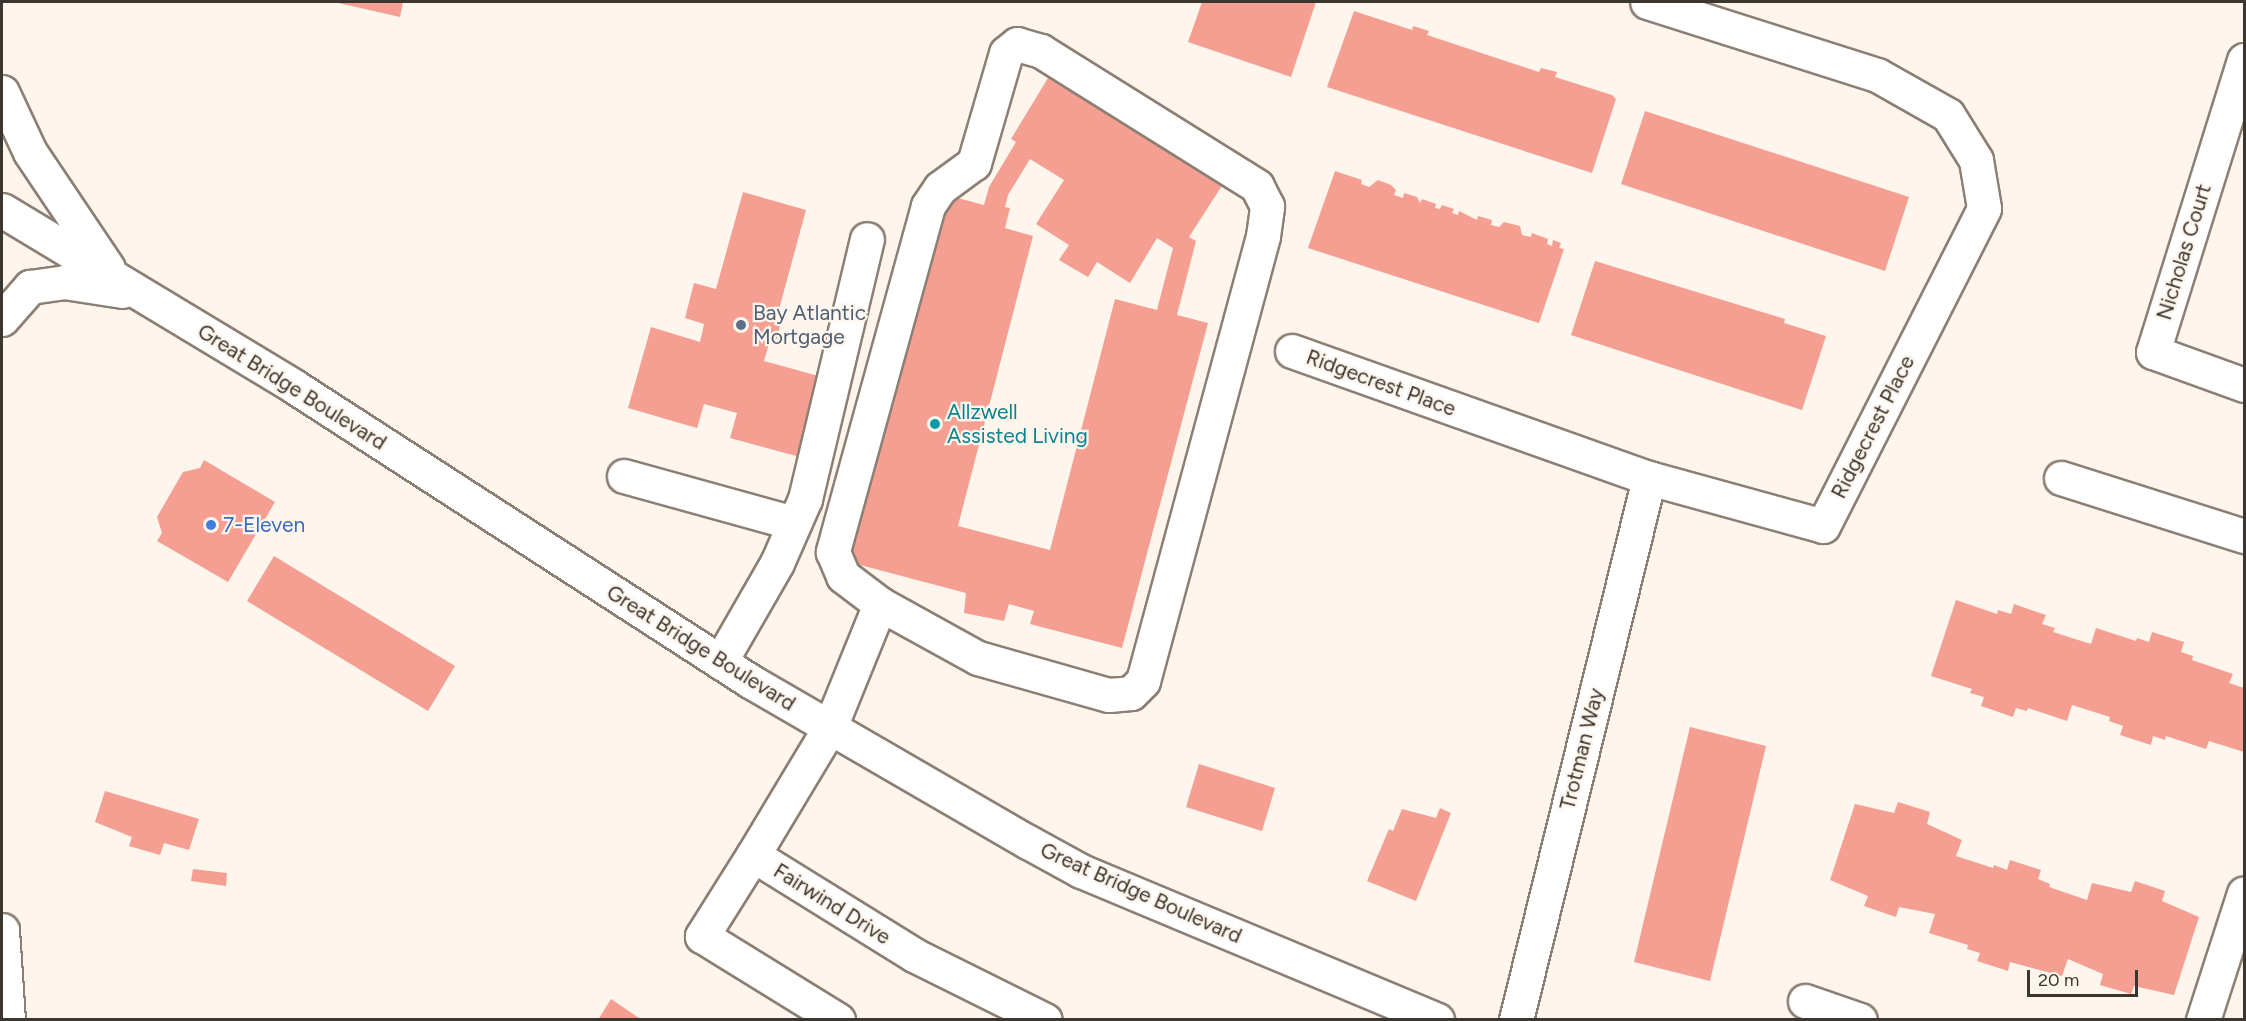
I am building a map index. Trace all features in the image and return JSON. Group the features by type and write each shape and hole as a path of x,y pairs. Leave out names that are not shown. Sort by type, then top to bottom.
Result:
{"street":[{"name":"Ridgecrest Place","path":"1292,351 1649,478 1823,526 1984,208 1976,160 1948,115 1877,75 1647,2"},
{"path":"1017,44 1041,51 1257,186 1267,206 1263,236 1143,681 1131,693 1109,695 978,658 880,604 843,576 833,552 928,206 940,188 974,163 1006,53 1017,44"},
{"name":"Nicholas Court","path":"2244,60 2153,352 2244,385"},
{"path":"2,92 30,152 116,279"},
{"name":"Great Bridge Boulevard","path":"2,210 295,387 720,662 1082,871 1437,1020"},
{"path":"720,662 777,563 805,499 867,239"},
{"path":"2,319 30,288 64,282 99,285 145,297"},
{"path":"624,476 794,523"},
{"name":"Trotman Way","path":"1516,1020 1649,478"},
{"path":"2061,478 2244,536"},
{"name":"Fairwind Drive","path":"880,604 830,727 753,855 914,955 1032,1017"},
{"path":"753,855 702,936 838,1020"},
{"path":"2203,1020 2244,893"},
{"path":"2,930 8,1020"},
{"path":"1805,1001 1860,1020"}],"building":[{"path":"334,2 403,2 400,17"},
{"path":"1202,2 1316,2 1291,77 1188,42"},
{"path":"1354,11 1412,30 1413,26 1429,31 1427,35 1539,72 1541,68 1557,72 1555,77 1612,95 1616,99 1592,173 1327,87"},
{"name":"Allzwell Assisted Living","path":"1051,73 1225,181 1189,237 1196,241 1177,315 1208,323 1122,648 1030,624 1034,611 1009,604 1004,621 964,613 966,593 849,562 946,195 984,205 989,187 1016,142 1011,139","holes":["1030,159 1064,180 1036,224 1069,245 1059,260 1088,277 1097,262 1130,283 1157,238 1173,248 1157,310 1115,299 1050,550 958,526 1033,236 1005,228 1010,208 1005,207 1008,195"]},
{"path":"1645,111 1909,197 1885,271 1621,184"},
{"path":"1335,171 1362,180 1361,184 1369,187 1378,180 1391,185 1396,190 1394,195 1403,198 1404,193 1417,197 1420,203 1422,199 1436,204 1435,208 1440,209 1442,205 1454,209 1452,213 1458,215 1459,211 1477,220 1478,216 1492,220 1491,225 1499,227 1504,222 1520,226 1522,235 1531,237 1532,233 1548,239 1547,244 1552,246 1553,240 1561,243 1559,248 1564,249 1539,323 1308,248"},
{"name":"Bay Atlantic Mortgage","path":"743,192 806,210 775,324 780,325 777,339 771,337 764,361 822,377 800,457 730,438 737,413 704,404 697,428 628,408 651,327 700,342 704,324 685,318 694,283 716,289"},
{"path":"1595,261 1785,319 1784,323 1826,336 1802,410 1571,335"},
{"name":"7-Eleven","path":"204,460 275,502 228,582 157,541 162,533 157,517 183,472 200,468"},
{"path":"274,556 455,666 428,711 247,601"},
{"path":"1956,600 1997,614 1998,610 2011,614 2014,604 2046,615 2042,624 2055,628 2053,632 2091,644 2096,628 2136,641 2137,638 2149,642 2152,632 2184,642 2181,652 2193,656 2192,660 2233,674 2229,683 2244,688 2244,752 2209,741 2206,749 2166,736 2165,740 2153,736 2151,745 2120,735 2123,726 2109,721 2110,717 2072,705 2067,721 2028,708 2027,711 2016,708 2013,717 1981,706 1984,697 1970,693 1972,689 1931,676"},
{"path":"1690,727 1766,746 1710,981 1634,962"},
{"path":"1199,764 1275,788 1262,831 1186,807"},
{"path":"105,791 199,819 189,850 164,843 160,855 129,846 132,837 95,822"},
{"path":"1898,802 1930,812 1927,824 1962,840 1956,856 1993,868 1994,865 2007,870 2010,860 2041,870 2038,879 2050,884 2049,887 2087,900 2092,883 2131,892 2135,881 2165,891 2162,901 2199,917 2174,995 2134,986 2131,994 2100,985 2103,974 2068,959 2062,976 2010,962 2008,971 1977,961 1980,953 1967,949 1968,945 1929,933 1935,914 1899,907 1896,917 1864,906 1868,896 1830,880 1855,804 1894,813"},
{"path":"1440,808 1451,813 1416,901 1367,881 1389,829 1393,831 1402,809 1436,818"},
{"path":"193,869 227,873 226,886 191,881"},
{"path":"611,999 642,1020 598,1020"}],"place":[{"name":"Bay Atlantic Mortgage","path":"741,325"},
{"name":"Allzwell Assisted Living","path":"935,424"},
{"name":"7-Eleven","path":"211,525"}]}
